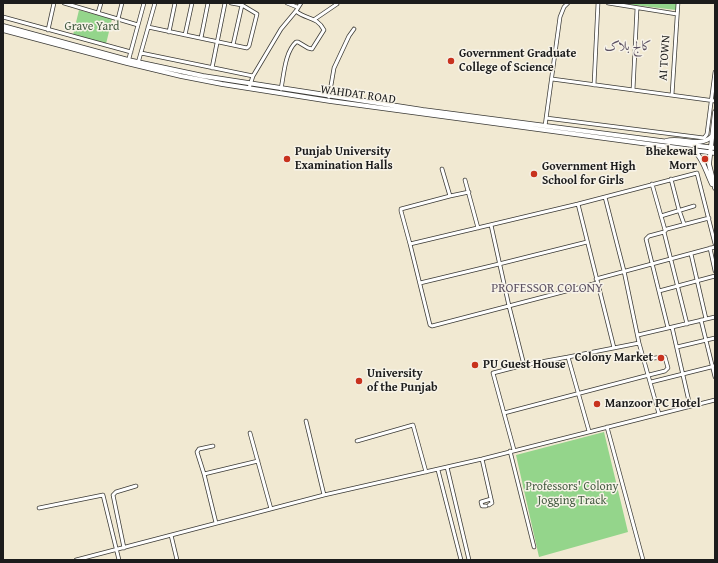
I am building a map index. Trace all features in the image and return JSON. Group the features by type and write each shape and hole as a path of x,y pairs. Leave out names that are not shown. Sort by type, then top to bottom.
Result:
{"main road":[{"name":"WAHDAT ROAD","path":"3,26 128,62"},
{"name":"WAHDAT ROAD","path":"3,30 181,76 249,86 330,101 595,135 713,153"},
{"name":"WAHDAT ROAD","path":"249,86 281,89 329,97 545,126 595,135 713,148"},
{"path":"715,112 712,136 713,153 709,164 715,188"},
{"path":"664,142 672,139 704,142 712,136"},
{"path":"694,150 701,157 708,176 715,188"}],"street":[{"path":"48,30 54,3"},
{"path":"64,3 77,5 138,25"},
{"path":"98,13 101,3"},
{"path":"118,19 122,3"},
{"path":"128,62 144,3"},
{"path":"138,64 155,3"},
{"path":"169,32 175,3"},
{"path":"185,35 192,3"},
{"path":"201,38 208,3"},
{"path":"212,68 225,3"},
{"path":"148,27 247,48 249,46 256,14 242,5 231,3"},
{"path":"287,3 297,7"},
{"path":"249,86 253,76 281,29 301,3"},
{"path":"545,126 560,17 564,7 568,3"},
{"path":"594,85 598,3"},
{"path":"608,3 677,14"},
{"name":"AI TOWN","path":"678,3 672,95 713,100"},
{"path":"315,19 337,4"},
{"path":"233,45 242,5"},
{"path":"633,90 637,8"},
{"path":"281,89 292,46 298,42 308,48 312,48 324,30 315,19 301,16 296,11"},
{"path":"3,17 130,52"},
{"path":"329,97 334,68 349,36 354,29"},
{"path":"141,53 253,76"},
{"path":"546,118 704,138 707,134 713,100 715,72"},
{"path":"552,79 672,95"},
{"path":"442,169 450,196"},
{"path":"410,244 578,204 697,173 715,245 691,254 596,279"},
{"path":"465,180 478,228"},
{"path":"671,180 684,224"},
{"path":"652,184 687,324"},
{"path":"468,192 401,209 400,211 410,244 430,325 432,326 597,283"},
{"path":"605,196 624,271 639,343 659,414"},
{"path":"578,204 614,348"},
{"path":"661,216 694,206"},
{"path":"690,406 676,347 652,264 647,238 684,224 709,218"},
{"path":"490,225 524,365"},
{"path":"420,283 587,242"},
{"path":"710,248 715,271"},
{"path":"691,254 706,319"},
{"path":"659,291 715,276"},
{"path":"638,335 715,317"},
{"path":"700,320 714,366 715,377"},
{"path":"676,347 715,338"},
{"path":"514,450 493,373 524,365 639,343"},
{"path":"568,357 589,431"},
{"path":"504,413 649,376 667,370 666,359 663,357 644,359"},
{"path":"650,382 714,366"},
{"path":"76,560 324,495 438,470 715,400"},
{"path":"306,421 324,495"},
{"path":"357,441 413,425 426,472"},
{"path":"607,427 643,560"},
{"path":"250,433 271,509"},
{"path":"213,446 197,450 216,524"},
{"path":"510,451 534,547"},
{"path":"482,459 491,498 492,504 482,506 481,501 491,498"},
{"path":"204,474 258,460"},
{"path":"446,467 469,560"},
{"path":"438,470 461,560"},
{"path":"124,548 113,495 116,492 136,486"},
{"path":"39,508 103,495 119,560"},
{"path":"171,535 177,560"}],"green space":[{"path":"617,3 676,3 676,10"},
{"name":"Grave Yard","path":"79,10 112,19 106,44 73,35"},
{"name":"Professors' Colony Jogging Track","path":"604,432 628,532 539,557 516,455"}],"place":[{"name":"Government Graduate College of Science","path":"451,61"},
{"name":"Punjab University Examination Halls","path":"287,159"},
{"name":"Bhekewal Morr","path":"705,159"},
{"name":"Government High School for Girls","path":"534,174"},
{"name":"Colony Market","path":"661,358"},
{"name":"PU Guest House","path":"475,365"},
{"name":"University of the Punjab","path":"359,381"},
{"name":"Manzoor PC Hotel","path":"597,404"}],"district":[{"name":"کالج بلاک","path":"628,47"},
{"name":"PROFESSOR COLONY","path":"547,289"}]}
